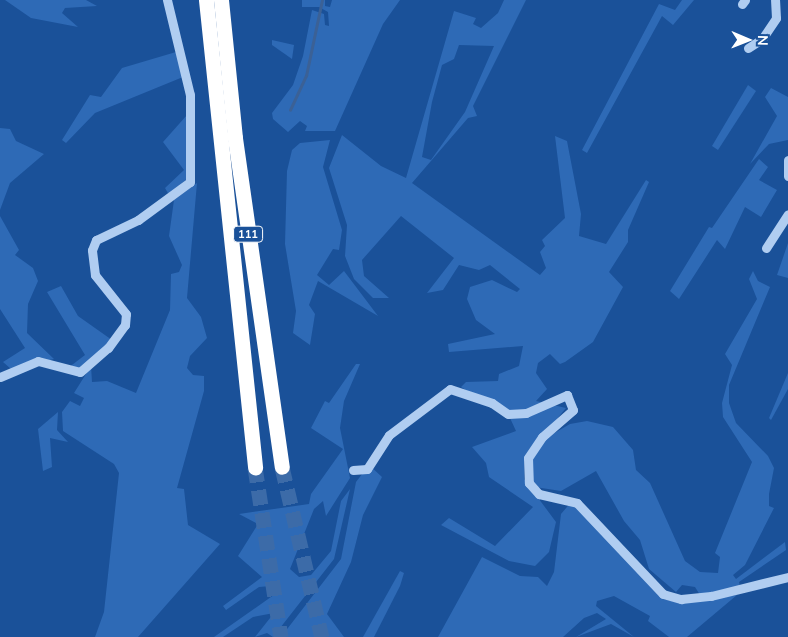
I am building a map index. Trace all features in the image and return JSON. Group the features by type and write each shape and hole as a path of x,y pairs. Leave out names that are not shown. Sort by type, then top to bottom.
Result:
{"highway":[{"name":"111","path":"206,0 255,467"},
{"name":"111","path":"221,0 234,138 282,467"}],"street":[{"path":"0,377 38,361 80,372 108,348 126,325 126,314 95,275 92,250 96,240 138,220 190,182 190,95 167,0"},
{"path":"748,48 762,40 776,18 775,0"},
{"path":"788,160 788,176"},
{"path":"766,248 788,214"},
{"path":"353,470 367,469 389,435 450,389 492,403 508,414 526,412 567,395 574,410 542,437 528,458 529,483 539,494 578,503 663,594 681,599 711,596 788,577"}],"shaded area":[{"path":"5,0 86,0 97,6 65,8 62,13 78,27 31,18"},
{"path":"302,0 325,0 325,6 330,7 332,0 400,0 383,24 335,131 305,131 307,126 300,121 288,132 273,119 272,113 293,85 303,56 312,10 324,14 325,25 329,26 328,12 319,7 302,7"},
{"path":"504,0 526,0 473,106 477,116 468,118 412,183 540,275 546,268 540,252 545,246 542,240 565,218 555,136 567,141 581,214 579,236 606,244 646,180 649,182 628,230 628,242 609,272 623,287 593,342 560,364 550,354 538,363 536,373 547,389 536,401 566,408 524,459 524,479 556,522 549,552 535,566 509,561 441,525 449,518 495,546 533,507 489,477 486,463 472,447 516,431 510,418 461,387 466,382 498,381 499,374 519,366 523,346 449,352 448,344 495,334 476,320 467,299 470,287 492,280 517,292 520,289 490,265 479,270 459,265 443,290 427,293 454,258 401,216 362,260 364,276 389,298 373,298 354,279 345,256 347,225 329,168 342,135 381,166 406,178 454,11 476,18 473,24 481,28 498,13","holes":["459,45 494,46 465,112 431,160 422,157 432,102 442,65 454,59"]},
{"path":"682,0 694,0 673,25 662,16 587,153 582,150 659,4 675,10"},
{"path":"272,40 294,45 292,59 272,45"},
{"path":"176,52 183,77 95,113 66,143 62,140 90,95 101,97 122,68"},
{"path":"748,85 756,91 718,150 712,146"},
{"path":"771,88 788,97 788,140 769,144 750,164 777,116 765,97"},
{"path":"187,115 189,177 169,195 165,188 184,170 163,142"},
{"path":"0,128 10,129 16,141 44,154 10,183 0,210"},
{"path":"330,140 323,167 342,230 339,250 333,249 317,275 329,285 344,271 378,316 318,281 309,305 315,314 310,345 293,333 296,311 285,244 287,171 292,150 300,143"},
{"path":"759,159 768,167 759,180 777,190 761,217 745,207 725,249 717,240 679,299 670,291 709,227 712,228"},
{"path":"197,183 187,298 201,317 207,338 190,356 187,368 193,375 204,376 204,391 177,488 184,489 188,525 220,544 138,637 95,637 104,612 119,473 114,464 63,431 62,412 70,401 80,406 84,398 74,393 91,366 92,382 107,381 136,393 170,310 171,274 179,272 182,265 169,236 174,200"},
{"path":"0,216 19,250 15,255 33,268 38,281 28,304 27,333 54,359 11,369 3,362 25,348 0,309"},
{"path":"788,243 788,278 777,275"},
{"path":"753,271 758,281 770,287 729,385 729,403 736,423 768,456 774,468 769,494 769,506 774,508 745,565 733,575 736,579 785,542 786,550 739,582 740,587 700,595 695,587 682,585 676,592 649,569 640,540 624,521 596,471 561,491 535,487 528,465 544,439 570,424 587,421 613,427 633,450 636,470 650,483 685,561 700,572 718,573 720,557 715,553 752,462 723,417 722,403 732,365 725,354 757,299 749,279"},
{"path":"61,286 78,316 112,340 81,369 68,368 85,355 47,292"},
{"path":"356,364 360,364 344,401 340,428 350,478 326,516 323,501 314,509 290,569 299,577 311,575 331,551 341,501 350,489 334,559 273,637 267,633 255,637 274,613 253,617 223,637 214,637 278,592 271,586 259,587 226,610 223,606 262,577 238,556 258,524 239,514 309,504 311,494 343,449 311,428 325,401 329,403"},
{"path":"788,373 788,389 771,420 769,418"},
{"path":"58,412 57,430 68,442 50,438 52,467 43,471 38,429"},
{"path":"369,465 382,477 363,515 351,562 327,614 344,637 281,637 341,559 356,482"},
{"path":"572,501 662,599 682,603 737,595 687,637 669,637 648,621 650,616 614,596 597,601 596,606 634,637 611,624 576,637 606,619 597,613 584,618 563,637 438,637 482,557 520,576 538,577 547,586 554,572 561,514"},
{"path":"400,571 404,573 400,586 374,637 363,637"}],"waterway":[{"path":"290,110 306,76 322,0"}],"tunnel":[{"path":"255,467 281,637"},
{"path":"282,467 322,637"}]}
